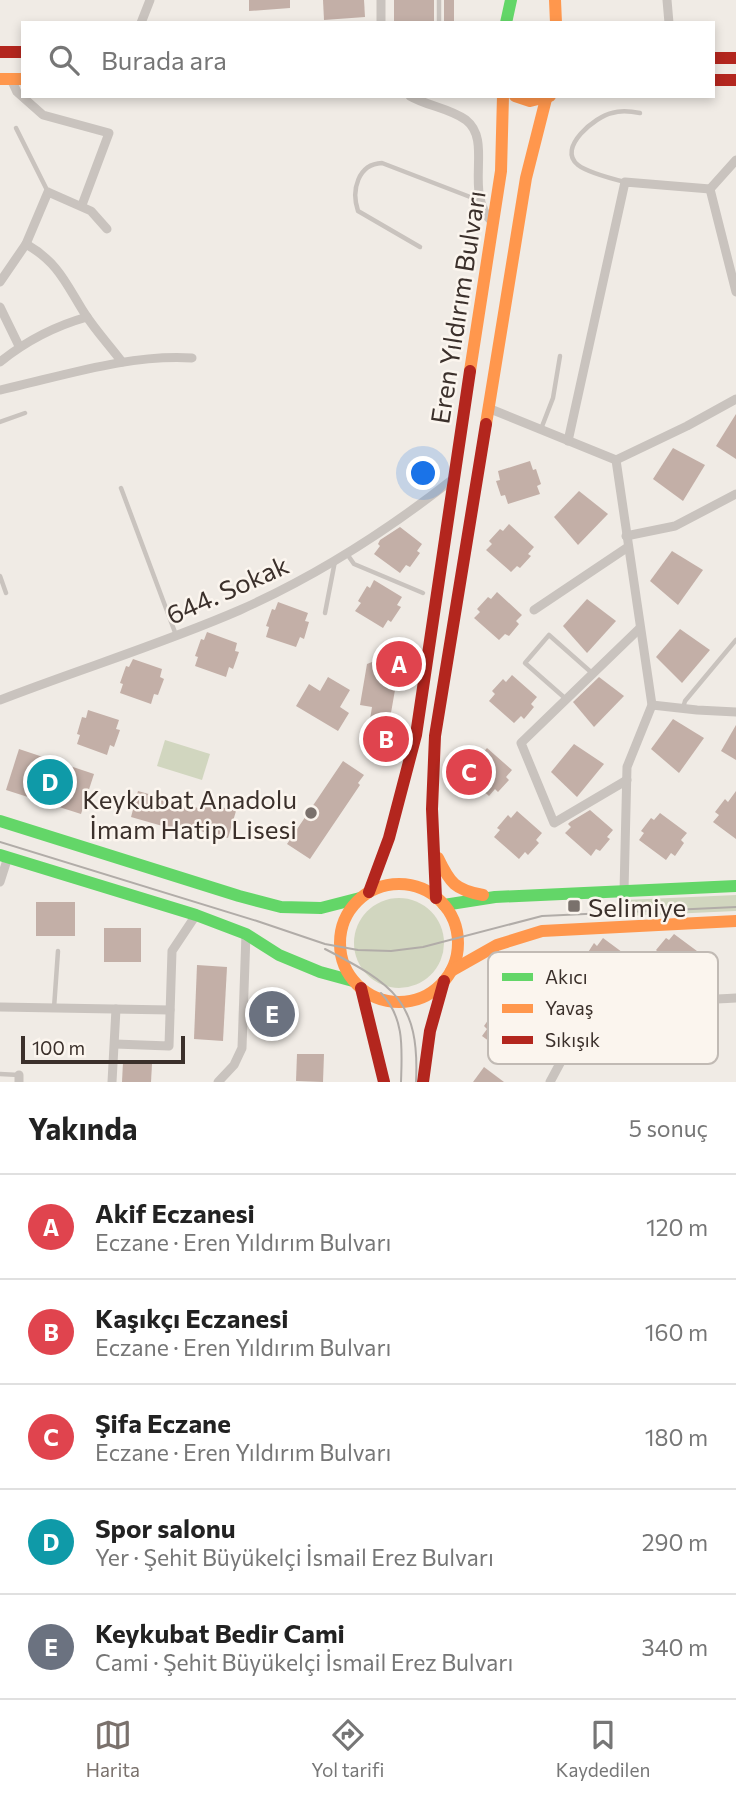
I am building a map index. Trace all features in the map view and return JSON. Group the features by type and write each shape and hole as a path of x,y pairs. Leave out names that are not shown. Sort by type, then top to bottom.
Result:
{"main road":[{"path":"506,21 511,0"},
{"path":"555,0 556,21"},
{"path":"0,52 21,52"},
{"path":"715,58 736,58"},
{"path":"715,80 736,80"},
{"name":"Eren Yıldırım Bulvarı","path":"365,895 391,830 416,735 502,171 503,98"},
{"path":"521,98 530,101 544,98"},
{"name":"Eren Yıldırım Bulvarı","path":"440,901 432,809 435,736 526,178 548,98"},
{"path":"0,821 281,907 321,908 398,884 419,888 440,901 457,932 457,953 447,976 426,1046 423,1082"},
{"path":"434,850 449,881 456,888 495,897"},
{"path":"4,856 196,915 246,934 279,954 357,985 388,1001 402,1002 428,994 447,976 497,945 542,931 736,920"},
{"path":"440,901 736,886"},
{"path":"365,895 347,914 340,933 341,957 357,985 380,1059 384,1082"}],"street":[{"path":"142,21 150,0"},
{"path":"381,0 381,21"},
{"path":"667,0 669,21"},
{"path":"11,79 21,96"},
{"path":"24,98 43,115 109,133 82,205"},
{"path":"415,98 463,118 472,127 478,139 479,201 484,213 493,223"},
{"path":"709,189 736,160"},
{"path":"568,440 625,182 709,189"},
{"path":"709,189 736,292"},
{"path":"0,282 26,244 48,192 82,205 98,217 107,229"},
{"path":"26,244 61,273 87,317 122,362"},
{"path":"0,307 19,346"},
{"path":"0,362 19,346 87,317"},
{"path":"0,390 122,362 172,357 192,358"},
{"path":"488,408 616,460 736,399"},
{"path":"616,460 652,705 627,767 624,891"},
{"name":"644. Sokak","path":"0,700 176,636 273,594 346,554 396,522 453,479"},
{"path":"626,536 675,526 736,494"},
{"path":"534,610 628,547"},
{"path":"627,780 554,823 521,743 640,628"},
{"path":"652,705 736,712"},
{"path":"0,882 4,856"},
{"path":"114,1044 169,1046 172,951 196,915"},
{"path":"218,1082 233,1065 242,1048 246,934"},
{"path":"718,999 736,998"},
{"path":"0,1007 170,1010"},
{"path":"112,1082 116,1009"},
{"path":"550,1082 560,1064"}],"lane":[{"path":"439,0 439,21"},
{"path":"625,182 579,166 573,157 573,149 582,131 596,119 612,112 640,113"},
{"path":"16,128 48,192"},
{"path":"420,247 358,211 357,187 359,178 368,165 382,163 479,201"},
{"path":"541,429 553,398 560,356"},
{"path":"0,422 25,413"},
{"path":"121,488 176,636"},
{"path":"346,554 354,564 423,593"},
{"path":"325,613 335,561"},
{"path":"0,576 6,593"},
{"path":"566,699 525,663 549,635 592,673"},
{"path":"682,709 685,701 736,640"},
{"path":"54,1008 58,951"},
{"path":"0,1074 19,1078"}],"green space":[{"path":"165,740 210,754 202,780 157,766"},
{"path":"736,895 736,911 626,916 625,900"},
{"path":"399,898 416,902 431,911 440,926 444,943 440,960 431,975 416,984 399,988 382,984 367,975 358,960 354,943 358,926 367,911 382,902"}],"building":[{"path":"249,0 290,0 290,8 249,11"},
{"path":"323,0 364,0 365,17 324,20"},
{"path":"394,0 434,0 434,21 394,21"},
{"path":"444,0 454,0 454,21 444,21"},
{"path":"736,414 736,459 716,446"},
{"path":"673,448 705,465 683,501 653,479"},
{"path":"530,461 541,484 537,486 540,494 508,504 505,495 501,496 496,481 500,480 498,471"},
{"path":"579,491 608,514 578,545 554,517"},
{"path":"509,524 534,547 528,554 531,556 520,568 517,566 511,572 486,550 492,544 489,541"},
{"path":"400,527 422,544 417,551 420,553 410,567 406,565 400,573 374,554 380,546 380,540"},
{"path":"672,551 703,570 678,605 650,581"},
{"path":"374,580 402,597 397,605 401,607 391,622 388,620 383,628 355,611 367,586 370,588"},
{"path":"497,592 522,615 516,621 519,624 509,636 505,634 499,640 474,618 480,612 477,609"},
{"path":"587,599 616,621 587,653 563,626"},
{"path":"278,602 308,613 305,621 309,622 304,639 300,637 296,647 266,637 269,627 266,626 272,609 275,610"},
{"path":"680,629 710,650 682,683 656,657"},
{"path":"207,632 237,643 235,651 239,652 233,669 229,667 226,677 195,666 198,657 195,656 201,639 204,640"},
{"path":"382,658 400,661 383,759 365,750 372,707 360,705 367,664"},
{"path":"133,659 162,669 160,677 164,679 151,704 120,693 123,684 120,683 126,666 129,667"},
{"path":"512,675 537,697 531,704 534,707 524,719 521,716 514,723 489,701 495,694 492,691 503,679 506,682"},
{"path":"328,677 350,690 340,707 349,713 338,731 296,706 309,684 320,691"},
{"path":"599,677 624,696 594,727 573,702"},
{"path":"88,710 119,720 116,729 120,730 114,747 110,745 107,755 77,744 82,717 86,718"},
{"path":"673,719 704,738 679,773 651,749"},
{"path":"736,725 736,760 721,751"},
{"path":"574,744 604,764 577,797 551,772"},
{"path":"487,748 512,770 506,777 509,780 498,792 495,789 489,796 464,774 470,767 467,765 478,752 481,755"},
{"path":"19,749 94,774 81,814 6,790"},
{"path":"343,761 364,775 310,859 287,844"},
{"path":"138,791 198,808 200,801 236,811 228,838 196,830 194,835 131,817"},
{"path":"736,791 736,839 713,822 719,815 715,812 725,799 728,802"},
{"path":"590,810 613,830 607,837 610,839 600,851 596,849 591,856 565,833 571,827 568,824 570,822"},
{"path":"517,811 542,833 536,840 539,843 528,855 525,852 519,859 494,837 500,830 497,828 508,815 511,818"},
{"path":"660,813 687,833 675,856 671,853 666,860 639,840 644,833 641,831 651,818 654,820"},
{"path":"36,902 75,902 75,936 36,936"},
{"path":"104,928 141,928 141,962 104,962"},
{"path":"674,934 698,952 656,950 666,938 669,940"},
{"path":"603,938 622,952 588,952 594,943 597,946"},
{"path":"197,965 227,967 223,1041 194,1039"},
{"path":"279,992 295,1020 266,1037 250,1008"},
{"path":"488,1020 488,1040 482,1036 487,1029 484,1026"},
{"path":"297,1054 324,1054 323,1082 296,1081"},
{"path":"123,1062 152,1064 151,1082 122,1082"},
{"path":"484,1067 504,1082 473,1082"}],"tram line":[{"path":"0,842 325,944 358,950 391,951 423,947 542,916 736,907"},
{"path":"325,949 368,973 398,998 413,1032 416,1082"},
{"path":"381,993 398,1023 401,1082"}],"traffic: fast":[{"path":"506,21 511,0"},
{"path":"0,821 281,907 321,908 360,898"},
{"path":"0,855 196,915 246,934 279,955 320,972 353,981"},
{"path":"444,905 495,897 736,886"}],"traffic: slow":[{"path":"555,0 556,21"},
{"path":"0,79 21,79"},
{"path":"470,371 501,171 503,98"},
{"path":"521,98 530,101 542,98"},
{"path":"486,424 526,178 546,99"},
{"path":"438,858 454,884 466,891 483,895"},
{"path":"399,884 421,889 441,901 453,921 458,943 453,965 441,985 421,997 399,1002 377,997 357,985 345,965 340,943 345,921 357,901 377,889 399,884"},
{"path":"451,971 497,945 542,931 736,921"}],"traffic: jam":[{"path":"0,52 21,52"},
{"path":"715,58 736,58"},
{"path":"715,80 736,80"},
{"path":"369,892 389,838 416,735 470,371"},
{"path":"436,898 432,809 435,736 486,424"},
{"path":"423,1082 430,1031 444,981"},
{"path":"361,988 384,1082"}],"place":[{"name":"Akif Eczanesi","path":"399,664"},
{"name":"Kaşıkçı Eczanesi","path":"386,739"},
{"name":"Şifa Eczane","path":"469,772"},
{"name":"Spor salonu","path":"50,782"},
{"name":"Keykubat Anadolu İmam Hatip Lisesi","path":"311,813"},
{"name":"Selimiye","path":"574,906"},
{"name":"Keykubat Bedir Cami","path":"272,1014"}]}
